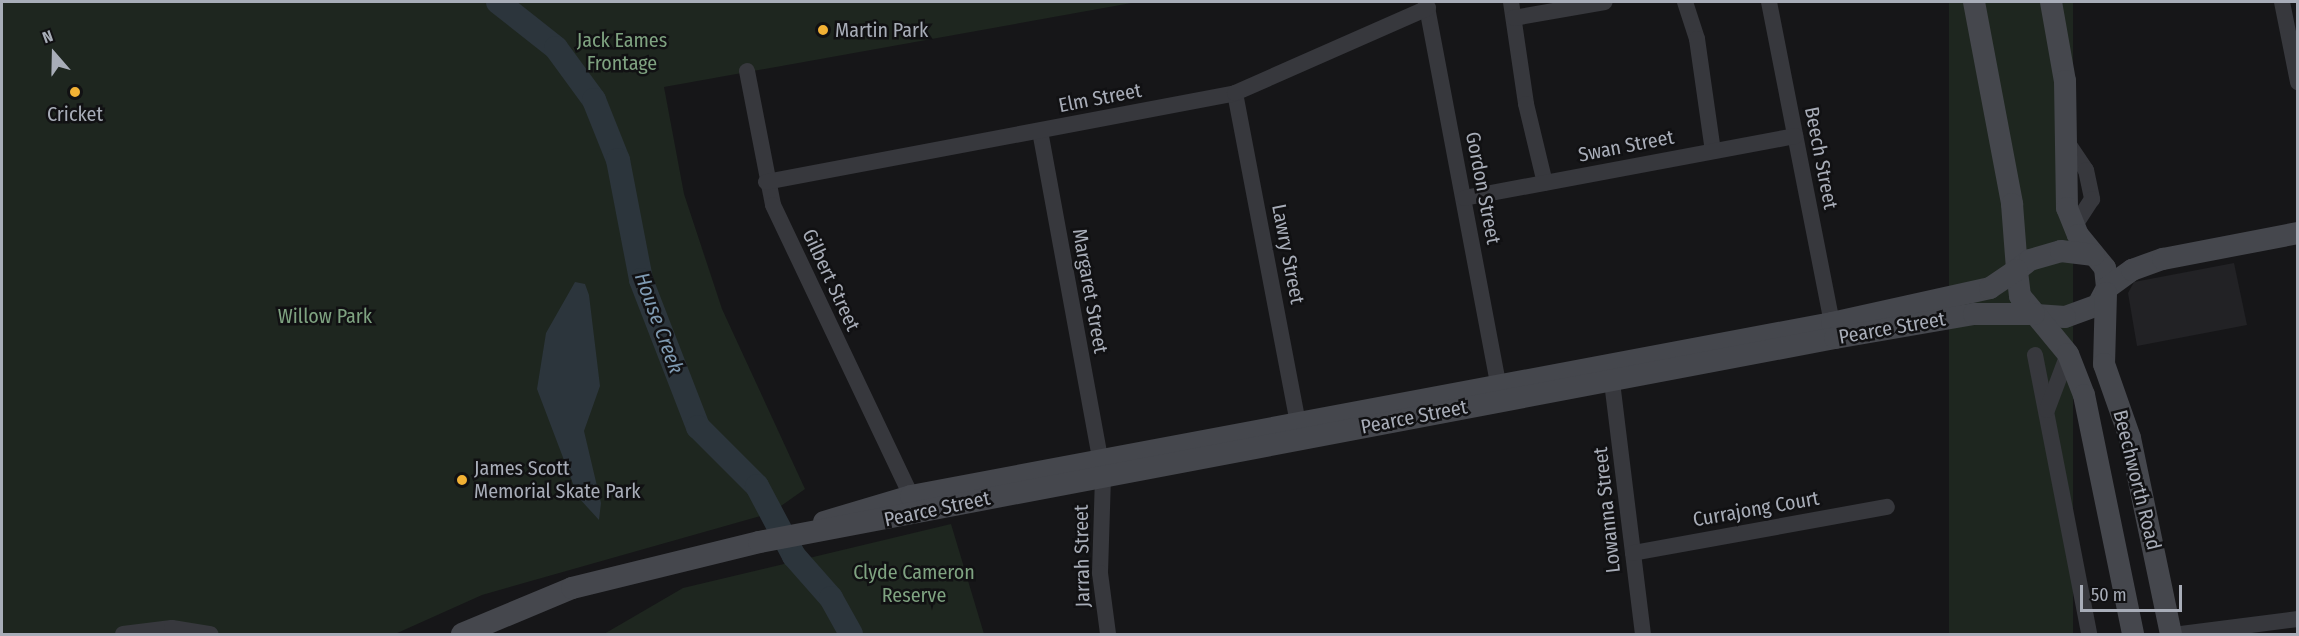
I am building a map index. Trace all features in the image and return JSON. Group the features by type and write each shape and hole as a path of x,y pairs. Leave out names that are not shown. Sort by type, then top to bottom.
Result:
{"main road":[{"path":"1974,2 2012,204 2020,296 2035,314 2086,313 2107,290 2132,270 2163,259 2298,233"},
{"path":"2051,2 2065,81 2065,195 2074,227 2106,271 2107,290"},
{"path":"2017,270 2048,253 2163,259"},
{"name":"Pearce Street","path":"1833,331 1990,288 2017,270"},
{"name":"Beechworth Road","path":"2107,290 2104,364 2130,438 2171,634"},
{"name":"Pearce Street","path":"1102,468 1298,423 1610,373 1833,331 1974,314 2035,314"},
{"name":"Beechworth Road","path":"2035,314 2068,354 2093,430 2133,634"},
{"name":"Pearce Street","path":"462,634 572,588 796,535 914,503 1499,392"}],"street":[{"path":"1545,183 1526,104 1513,10 1605,2"},
{"path":"1685,2 1697,39 1713,151"},
{"name":"Beech Street","path":"1769,2 1833,331"},
{"path":"2282,2 2298,82"},
{"name":"Elm Street","path":"766,182 1235,93 1427,5"},
{"name":"Gordon Street","path":"1427,5 1499,392"},
{"name":"Gilbert Street","path":"747,70 766,182 914,503"},
{"name":"Lawry Street","path":"1235,93 1298,423"},
{"name":"Margaret Street","path":"1040,130 1102,468"},
{"name":"Swan Street","path":"1464,198 1795,136"},
{"path":"2046,411 2068,354"},
{"path":"2035,355 2089,634"},
{"name":"Lowanna Street","path":"1610,373 1643,634"},
{"name":"Jarrah Street","path":"1102,468 1100,573 1108,634"},
{"name":"Currajong Court","path":"1633,553 1887,507"},
{"path":"2181,634 2298,619"},
{"path":"123,634 210,633"}],"shaded area":[{"path":"2234,263 2247,325 2137,346 2128,293 2134,282"},
{"path":"575,282 585,284 589,295 600,386 584,431 601,503 599,520 578,497 537,389 546,333"}],"green space":[{"name":"Willow Park","path":"2,2 1137,2 664,87 684,194 722,309 805,489 771,513 482,595 395,634 2,634"},
{"path":"1949,2 2073,2 2073,634 1949,634"},
{"name":"Clyde Cameron Reserve","path":"951,524 984,634 604,634 683,588"}],"waterway":[{"name":"House Creek","path":"498,2 556,48 594,100 618,160 641,280 698,427 757,486 794,556 831,598 851,634"}],"place":[{"name":"Martin Park","path":"823,30"},
{"name":"Cricket","path":"75,92"},
{"name":"James Scott Memorial Skate Park","path":"462,480"}],"park label":[{"name":"Jack Eames Frontage","path":"622,52"}]}
